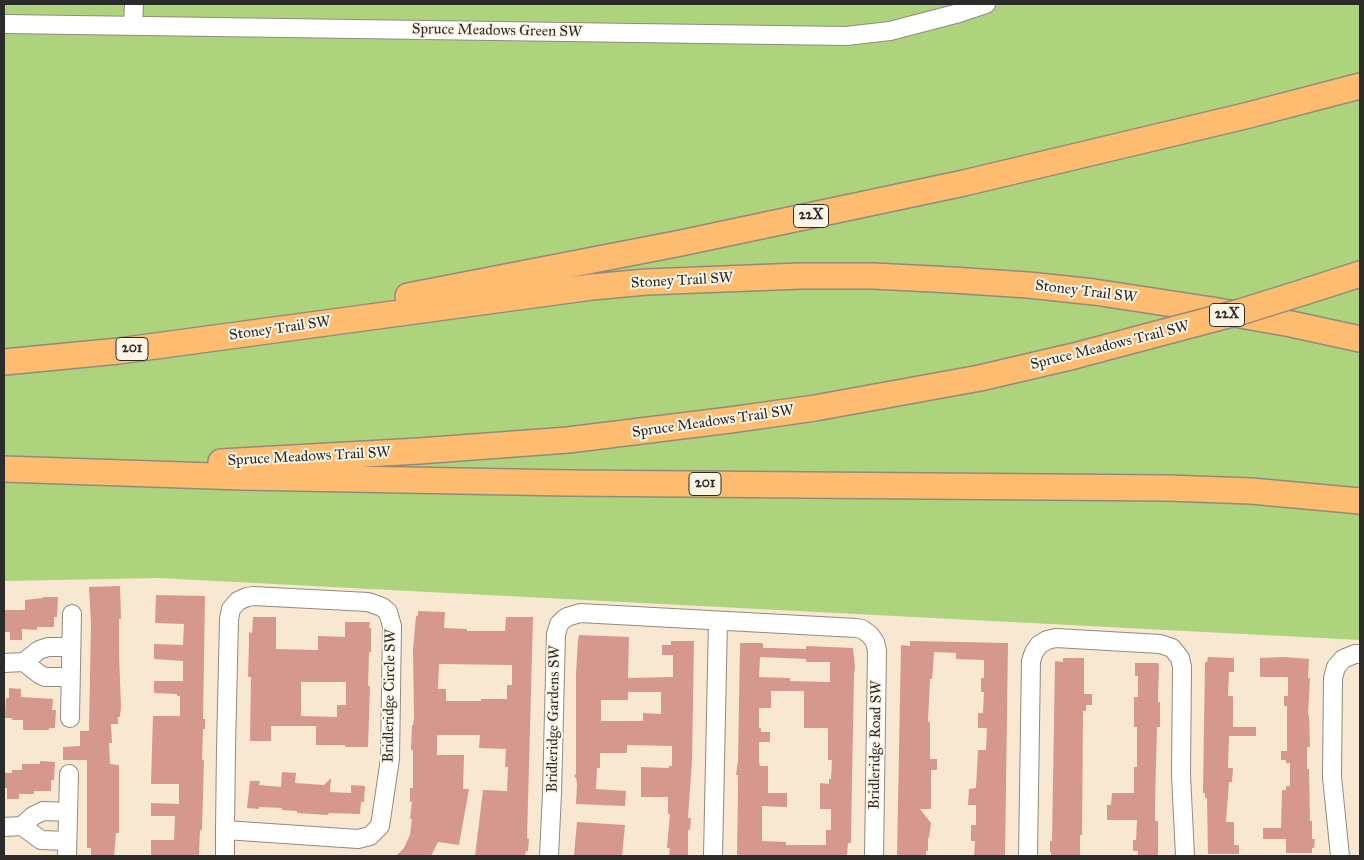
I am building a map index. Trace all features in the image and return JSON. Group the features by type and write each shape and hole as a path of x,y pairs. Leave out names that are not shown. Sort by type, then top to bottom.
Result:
{"highway":[{"name":"22X","path":"259,331 387,299 611,257 964,183 1245,116 1360,86"},
{"name":"Spruce Meadows Trail SW","path":"49,470 410,452 568,440 815,408 980,378 1074,356 1240,312 1360,274"},
{"name":"Stoney Trail SW","path":"4,362 119,351 547,292 646,282 791,276 873,276 1028,285 1094,292 1212,310 1360,339"},
{"name":"201","path":"4,469 242,477 558,483 1167,488 1251,491 1360,501"}],"street":[{"path":"133,26 134,4"},
{"name":"Spruce Meadows Green SW","path":"4,24 846,36 890,30 986,4"},
{"name":"Bridleridge Circle SW","path":"225,830 358,839 370,836 380,826 390,760 392,626 388,612 382,606 368,602 253,596 238,601 231,609 229,619 225,830 225,856"},
{"name":"Bridleridge Gardens SW","path":"549,856 556,634 559,624 568,617 580,613 856,628 862,629 870,635"},
{"path":"70,718 72,614"},
{"path":"713,856 718,621"},
{"name":"Bridleridge Road SW","path":"870,635 875,642 877,651 874,856"},
{"path":"1028,856 1032,660 1034,652 1039,645 1047,640 1056,638 1160,644 1172,648 1180,658 1182,667 1181,775 1184,856"},
{"path":"4,663 24,662 39,650 48,647 71,647"},
{"path":"1340,856 1332,776 1333,678 1336,667 1343,659 1354,654 1360,654"},
{"path":"24,662 45,677 70,677"},
{"path":"22,826 41,840 67,849 69,774"},
{"path":"4,827 22,826 33,816 43,811 68,812"}],"green space":[{"path":"4,4 1360,4 1360,640 158,578 4,581"}],"building":[{"path":"120,586 119,654 121,707 118,724 111,724 112,743 109,743 110,764 119,765 119,833 116,833 114,856 91,856 91,848 87,848 87,760 63,760 63,747 80,746 80,731 89,731 91,622 89,587"},
{"path":"156,595 205,596 203,719 205,719 205,729 203,729 202,830 200,830 199,856 151,856 151,840 174,840 175,816 151,816 151,803 179,804 179,784 151,784 153,716 180,716 180,696 177,696 177,694 154,693 154,681 183,681 183,661 154,659 154,644 183,645 184,624 155,623"},
{"path":"58,597 57,617 54,617 54,627 37,627 37,630 22,629 22,640 10,640 10,632 4,632 4,610 25,610 25,600"},
{"path":"418,611 445,612 444,628 467,629 467,631 505,631 506,617 533,617 527,838 529,839 528,851 526,851 525,856 475,856 483,790 507,791 508,767 505,767 506,749 479,748 480,735 437,735 437,755 464,755 463,789 469,789 459,845 438,842 431,856 396,856 404,848 410,835 412,819 410,819 412,802 410,802 410,788 413,788 413,750 411,750 414,719 413,650 416,616 418,616","holes":["439,664 512,665 512,685 507,685 507,699 446,701 446,689 438,689"]},
{"path":"253,617 276,617 276,649 318,650 318,636 345,637 345,622 370,622 368,747 316,745 316,726 271,726 271,741 250,741 251,677 248,677 249,632 252,633","holes":["301,682 346,682 346,705 337,705 337,717 301,716"]},
{"path":"579,635 629,637 628,678 673,677 673,655 662,655 662,645 671,645 671,641 694,641 692,761 688,818 691,818 690,830 688,830 688,856 669,856 670,848 667,848 670,814 668,814 668,797 641,797 641,767 669,768 669,766 672,766 672,746 627,745 627,753 600,753 600,768 597,768 596,789 626,791 625,806 576,804 577,784 574,776 576,774","holes":["628,692 661,692 661,714 643,713 643,721 601,721 601,700 628,700"]},
{"path":"910,641 1008,643 1005,856 974,856 975,841 971,841 971,825 976,825 976,805 968,805 969,789 976,788 978,750 986,750 987,728 978,728 978,713 983,713 984,692 981,692 981,678 984,678 984,660 956,659 956,653 934,652 932,679 930,679 928,722 930,722 930,759 937,759 937,770 931,770 931,809 920,809 931,823 928,851 926,851 926,856 897,856 901,645 910,646"},
{"path":"740,643 763,643 763,648 806,649 806,646 853,648 855,667 851,843 848,843 847,856 737,856 738,775 736,775 738,761","holes":["760,657 806,659 806,662 830,662 830,682 790,681 790,678 759,677","771,691 804,691 804,728 828,728 828,760 832,760 831,779 829,779 829,784 820,783 820,809 831,809 831,830 826,830 826,845 786,845 786,842 762,841 762,806 787,807 787,793 768,793 768,766 760,766 759,761 759,742 770,742 770,732 761,732 761,728 759,728 759,708 771,708"]},
{"path":"1208,657 1234,658 1234,672 1229,672 1228,696 1233,696 1233,727 1256,727 1256,736 1229,736 1228,768 1233,768 1232,782 1229,782 1226,822 1234,822 1234,845 1239,845 1239,854 1208,854 1207,798 1205,798 1205,793 1203,793 1205,662 1207,662"},
{"path":"1063,658 1084,658 1084,694 1092,694 1092,705 1086,705 1086,711 1083,711 1082,835 1080,835 1080,856 1051,856 1050,852 1050,841 1052,841 1055,661 1063,662"},
{"path":"1260,658 1309,659 1308,715 1310,747 1307,747 1307,769 1309,769 1312,839 1315,839 1312,853 1286,853 1286,839 1263,839 1263,828 1281,828 1282,790 1286,790 1286,786 1290,786 1290,763 1286,763 1286,760 1281,760 1281,751 1287,751 1287,706 1284,706 1284,696 1288,696 1288,677 1260,677"},
{"path":"1135,663 1158,663 1159,666 1158,702 1160,702 1160,727 1157,727 1155,802 1155,821 1158,821 1158,856 1138,856 1138,851 1133,851 1133,840 1136,840 1137,820 1107,820 1107,805 1111,805 1112,793 1134,793 1134,767 1137,767 1137,727 1134,727 1134,697 1138,697 1138,676 1135,676"},
{"path":"9,688 21,689 21,697 53,699 52,710 56,710 55,728 49,728 49,730 23,730 23,720 5,718 6,698 9,698"},
{"path":"40,761 55,762 54,780 51,780 51,791 34,791 34,794 19,794 19,799 7,799 7,788 4,788 5,773 12,773 12,770 22,770 22,764 40,764"},
{"path":"282,772 296,773 295,783 324,785 331,778 330,792 351,793 351,785 365,786 364,802 361,802 360,814 329,813 328,815 297,813 297,811 282,810 282,808 247,808 250,781 260,781 259,785 281,787"},
{"path":"577,822 625,825 622,856 574,855"}]}
